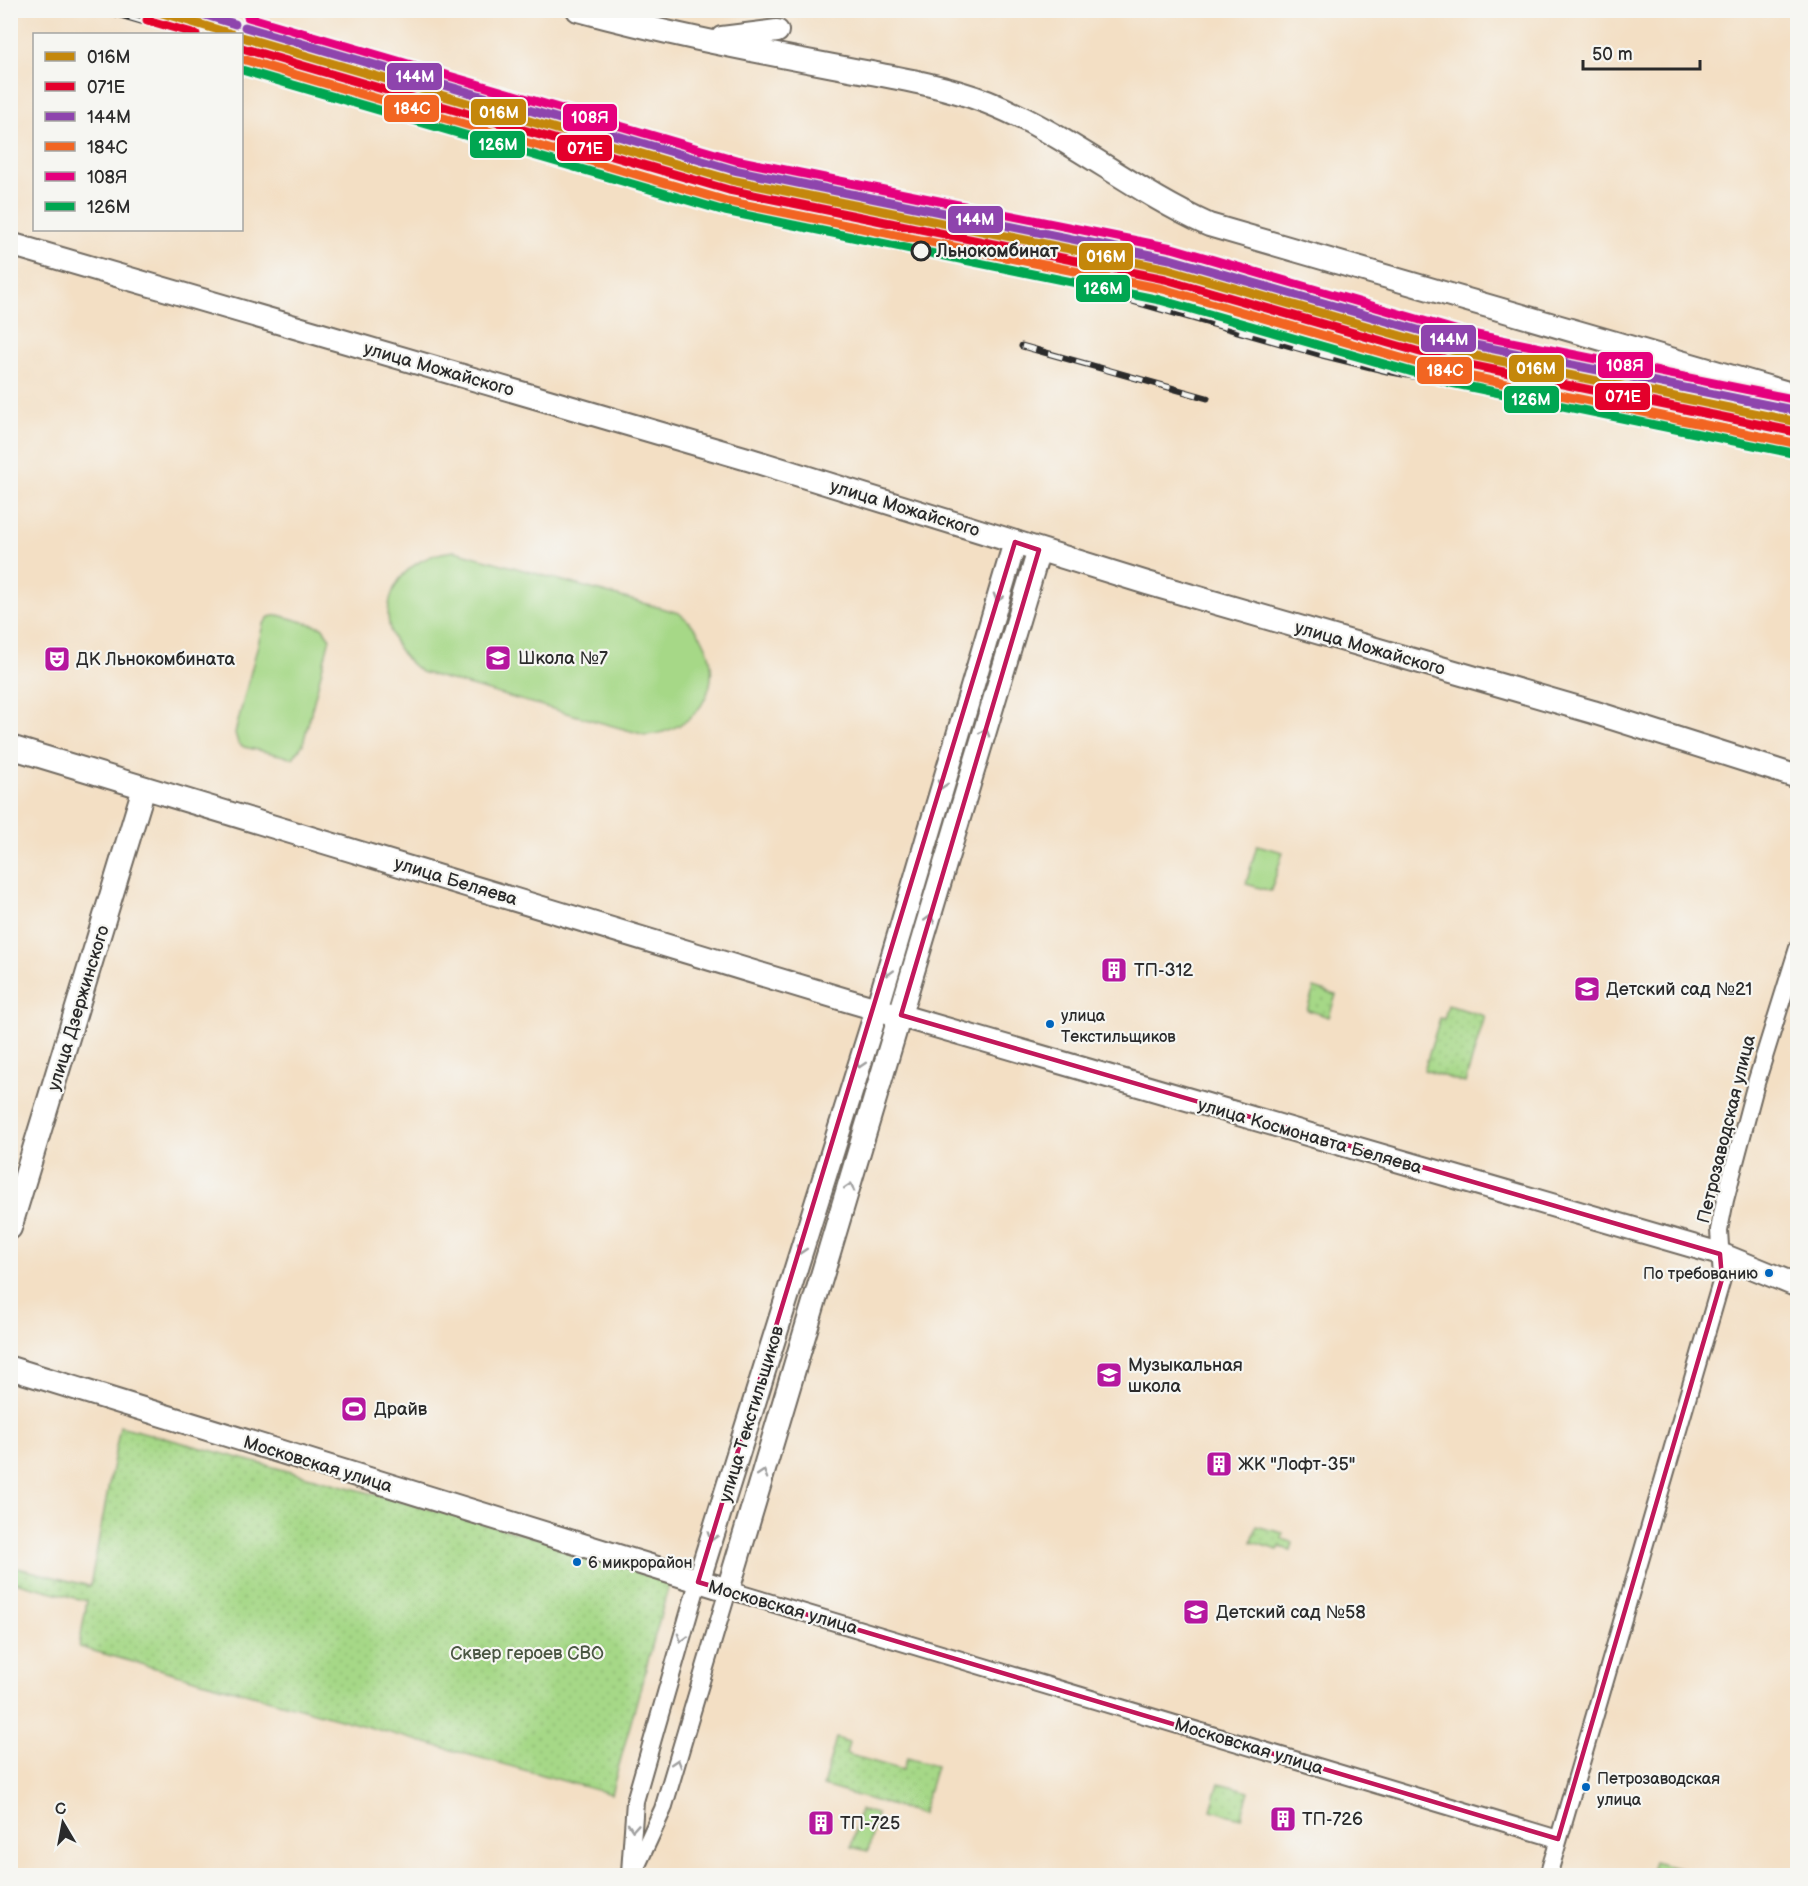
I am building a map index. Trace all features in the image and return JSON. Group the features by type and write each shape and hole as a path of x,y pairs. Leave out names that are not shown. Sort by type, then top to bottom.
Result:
{"street":[{"path":"578,10 697,41 922,84 985,102 1039,125 1168,207 1209,225 1797,396"},
{"path":"697,41 777,21 777,56"},
{"name":"улица Можайского","path":"10,244 751,460 1039,550 1593,712 1797,777"},
{"name":"улица Текстильщиков","path":"631,1875 635,1801 698,1582 877,1009 1015,542"},
{"name":"улица Текстильщиков","path":"631,1875 663,1809 1039,550"},
{"name":"улица Беляева","path":"10,747 901,1015"},
{"name":"улица Дзержинского","path":"10,1228 144,788"},
{"name":"Петрозаводская улица","path":"1548,1875 1614,1656 1720,1287 1722,1279 1719,1230 1725,1200 1756,1083 1797,948"},
{"name":"улица Космонавта Беляева","path":"901,1015 1720,1254 1797,1286"},
{"name":"Московская улица","path":"10,1368 698,1582 1558,1839"},
{"path":"635,1801 663,1809"}],"highlighted area":[{"path":"1015,542 1039,550 901,1015 1720,1254 1722,1279 1558,1839 698,1582"}],"green space":[{"path":"455,551 679,613 696,630 707,649 711,669 709,688 701,705 688,720 669,730 645,735 421,672 403,655 392,637 388,617 390,598 398,581 412,567 431,556"},
{"path":"278,615 322,627 330,638 303,744 293,758 244,747 238,743 235,733 263,625 269,617"},
{"path":"1257,845 1283,852 1271,891 1246,884"},
{"path":"1314,988 1336,995 1329,1017 1307,1010"},
{"path":"1448,1005 1485,1016 1465,1083 1424,1070 1440,1018 1444,1019"},
{"name":"Сквер героев СВО","path":"120,1426 672,1574 611,1794 79,1647 87,1601 11,1581 10,1566 90,1586"},
{"path":"1256,1526 1283,1533 1282,1539 1292,1542 1290,1550 1280,1547 1278,1550 1252,1542"},
{"path":"836,1738 849,1742 846,1754 903,1770 907,1758 936,1766 922,1814 823,1786"},
{"path":"1219,1783 1249,1791 1241,1818 1211,1810"},
{"path":"860,1810 877,1814 868,1851 851,1847"},
{"path":"1654,1861 1706,1875 1650,1875"}],"railway":[{"path":"103,10 182,33"},
{"path":"243,51 863,233 1041,275 1322,355 1387,371 1636,419 1798,439"},
{"path":"568,133 613,152"},
{"path":"1118,289 1457,352"},
{"path":"1022,346 1207,398"}],"transit line":[{"name":"016М","path":"152,10 229,33"},
{"name":"144М","path":"189,10 235,24"},
{"name":"108Я","path":"248,17 736,160 1172,248 1462,332 1798,400"},
{"name":"071Е","path":"147,20 192,33"},
{"name":"144М","path":"245,27 734,170 1170,259 1460,342 1798,411"},
{"name":"016М","path":"243,37 731,180 1168,269 1457,352 1798,422"},
{"name":"071Е","path":"243,48 729,190 1165,279 1455,362 1796,432"},
{"name":"184С","path":"243,59 727,201 1163,289 1453,373 1794,443"},
{"name":"126М","path":"243,70 725,211 1160,300 1451,383 1792,453"}],"place":[{"name":"Льнокомбинат","path":"921,251"},
{"name":"Школа №7","path":"498,658"},
{"name":"ДК Льнокомбината","path":"57,659"},
{"name":"ТП-312","path":"1114,970"},
{"name":"Детский сад №21","path":"1587,989"},
{"name":"улица Текстильщиков","path":"1050,1024"},
{"name":"По требованию","path":"1769,1273"},
{"name":"Музыкальная школа","path":"1109,1375"},
{"name":"Драйв","path":"354,1409"},
{"name":"ЖК \"Лофт-35\"","path":"1219,1464"},
{"name":"6 микрорайон","path":"577,1562"},
{"name":"Детский сад №58","path":"1196,1612"},
{"name":"Петрозаводская улица","path":"1586,1787"},
{"name":"ТП-726","path":"1283,1819"},
{"name":"ТП-725","path":"821,1823"}]}
